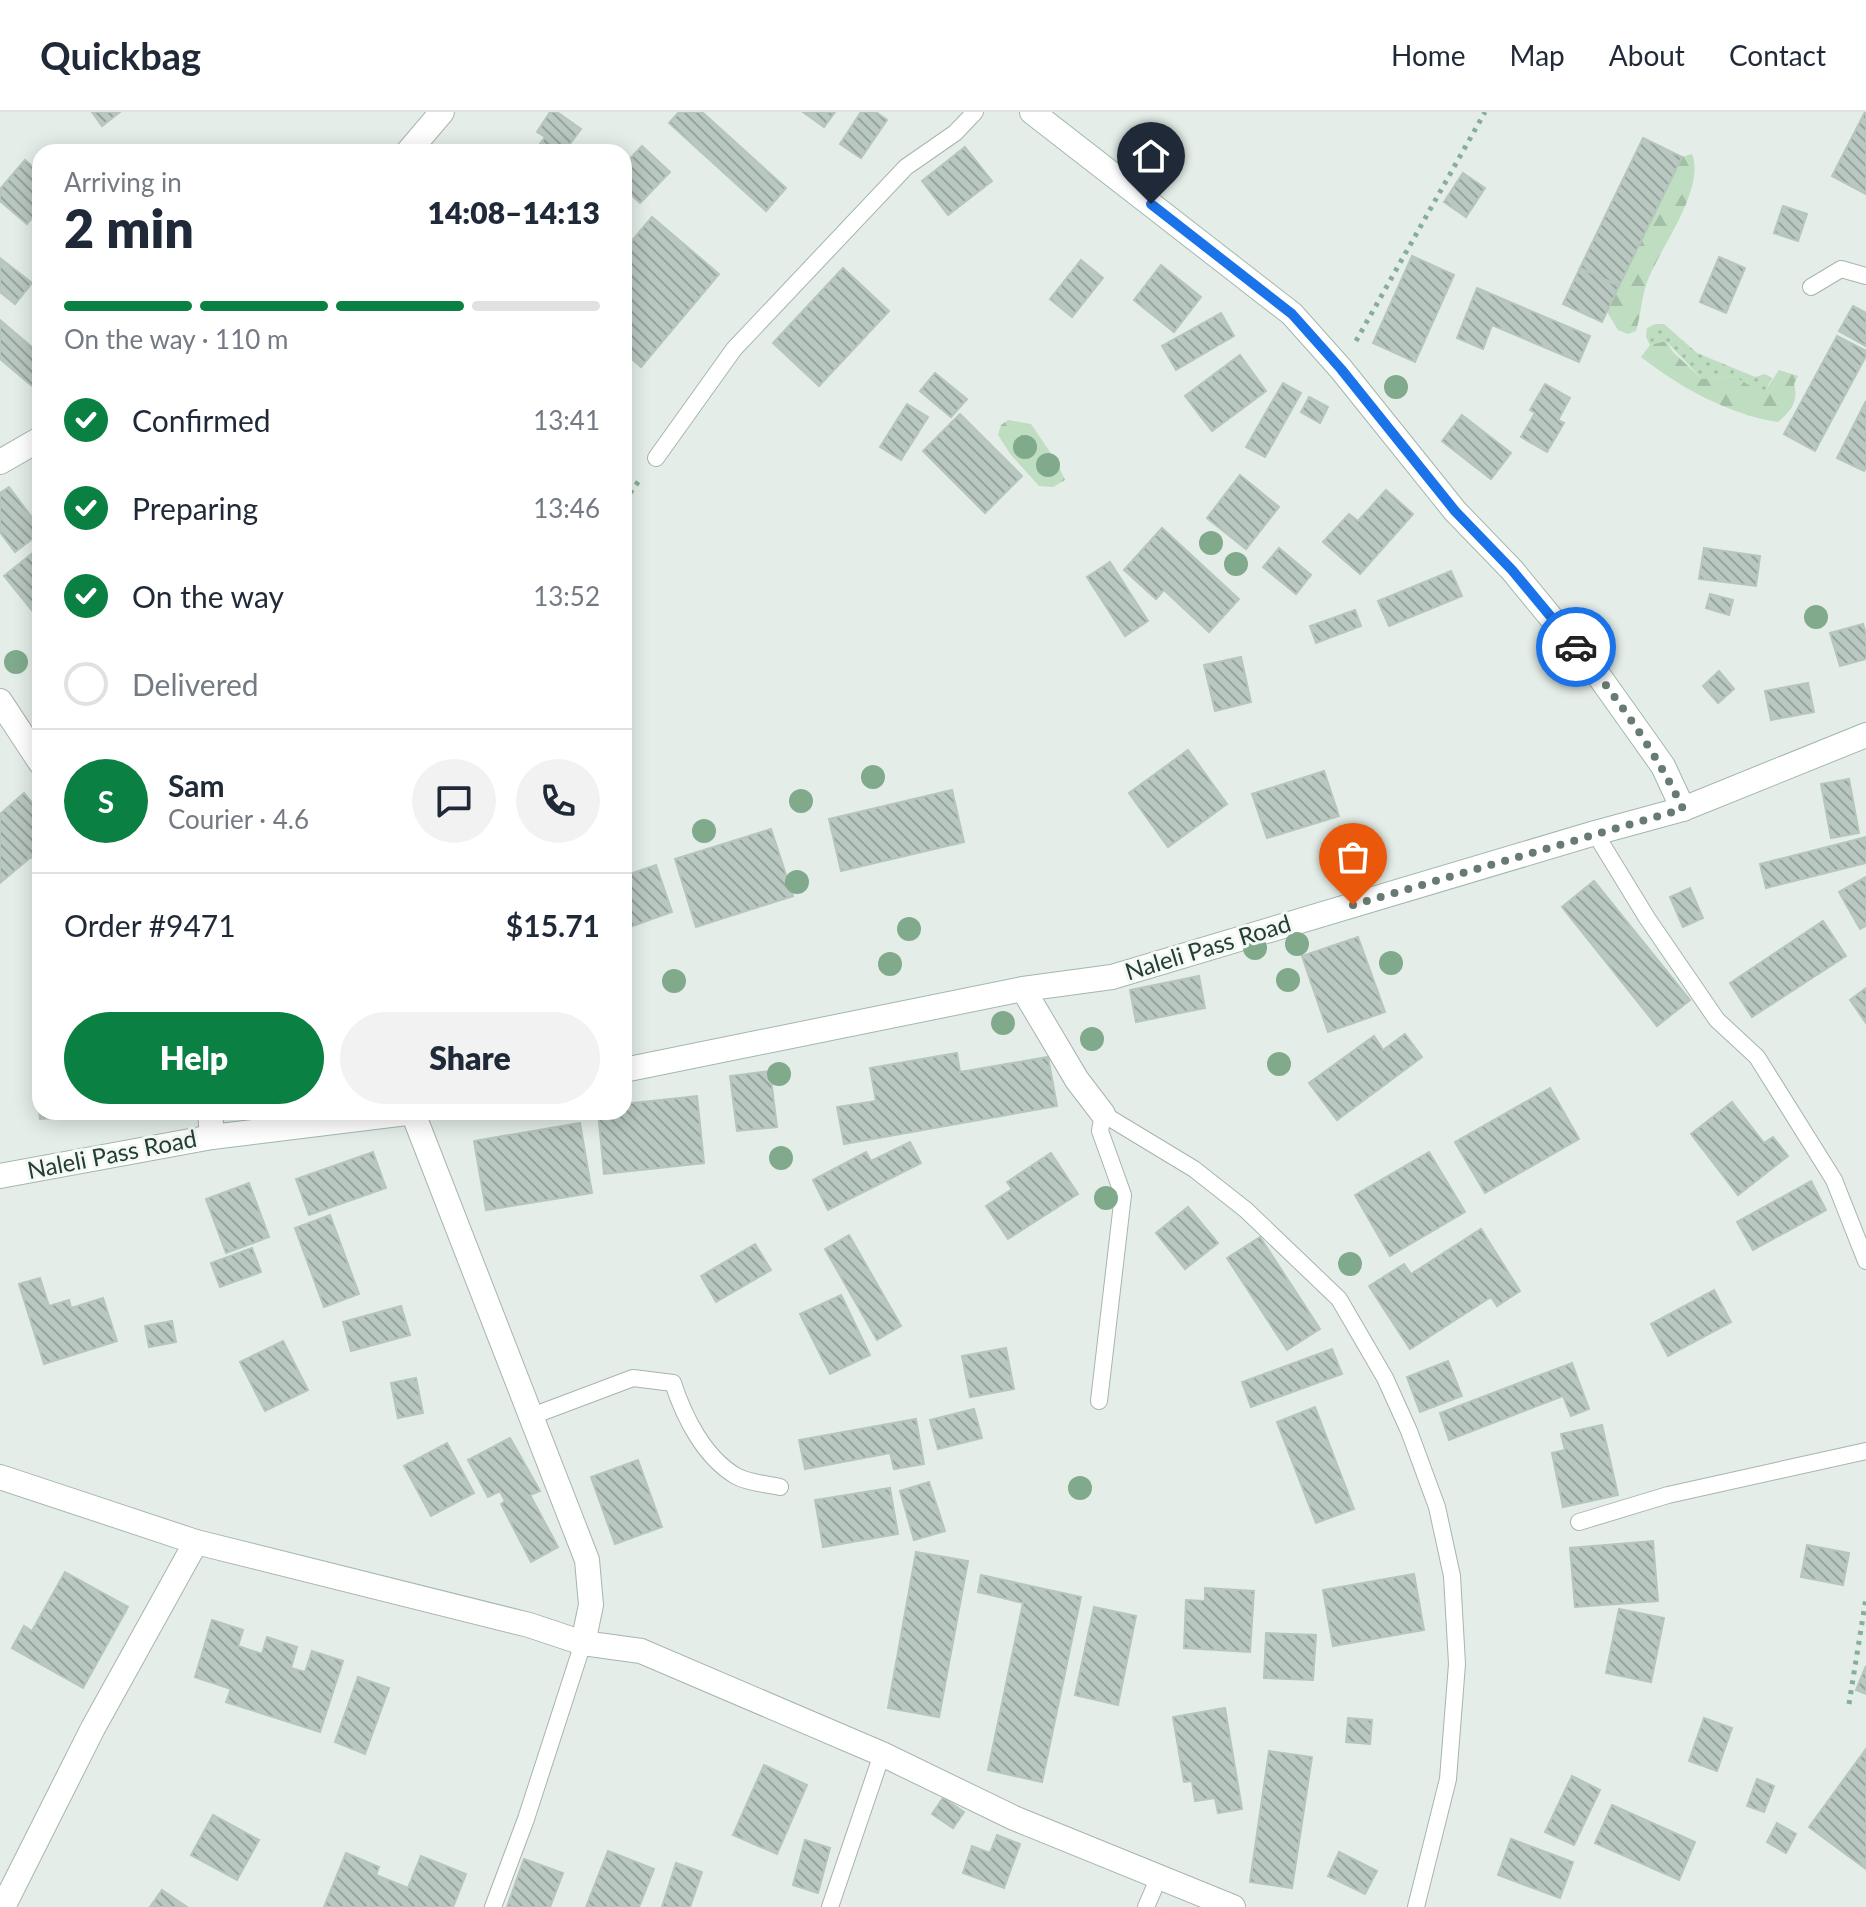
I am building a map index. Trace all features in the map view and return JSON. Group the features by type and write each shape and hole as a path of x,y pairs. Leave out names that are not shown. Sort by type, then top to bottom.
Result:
{"street":[{"path":"415,144 442,112"},
{"path":"1032,112 1292,314 1341,369 1455,511 1512,570 1599,676 1663,766 1683,809"},
{"path":"0,462 32,444"},
{"path":"0,701 32,750"},
{"name":"Naleli Pass Road","path":"632,1068 1023,989 1112,977 1683,809 1866,735"},
{"path":"1023,989 1077,1080 1103,1114"},
{"path":"211,1120 212,1137"},
{"name":"Naleli Pass Road","path":"0,1176 212,1137 349,1120"},
{"path":"417,1120 587,1560 591,1605 583,1643"},
{"path":"0,1477 196,1542 529,1625 583,1643 641,1651 882,1754 1014,1818 1233,1907"},
{"path":"3,1907 93,1728 196,1542"}],"lane":[{"path":"656,458 734,349 906,167 955,133 975,112"},
{"path":"1811,287 1841,269 1866,276"},
{"path":"1595,833 1647,918 1717,1020 1757,1057 1834,1180 1866,1261"},
{"path":"1099,1401 1123,1195 1100,1131 1103,1114 1194,1169 1246,1210 1339,1299 1385,1378 1409,1431 1437,1507 1452,1576 1457,1664 1448,1779 1416,1907"},
{"path":"532,1416 633,1378 673,1383 681,1408 706,1449 737,1477 780,1487"},
{"path":"1579,1522 1668,1495 1866,1451"},
{"path":"493,1907 526,1819 583,1643"},
{"path":"830,1907 882,1754"},
{"path":"1146,1907 1159,1877"}],"path":[{"path":"1341,369 1485,112"},
{"path":"1849,1704 1866,1598"}],"green space":[{"path":"1692,154 1695,168 1687,201 1647,282 1636,331 1628,334 1618,330 1607,312 1682,157"},
{"path":"1664,324 1697,353 1755,377 1765,374 1772,378 1765,391 1755,390 1734,376 1702,379 1666,341 1650,345 1646,337 1647,328"},
{"path":"1666,341 1673,352 1702,379 1734,376 1755,389 1765,391 1779,370 1798,376 1794,384 1793,405 1778,422 1742,413 1706,398 1641,357 1650,345"},
{"path":"1008,420 1031,424 1065,480 1053,487 1039,486 998,435 1001,425"}],"building":[{"path":"92,112 120,112 102,126"},
{"path":"550,112 557,112 581,129 570,144 540,144 545,137 537,132"},
{"path":"679,112 702,112 786,188 766,211 669,123"},
{"path":"803,112 835,112 824,127"},
{"path":"861,112 876,112 887,120 861,158 840,144"},
{"path":"1866,112 1866,194 1832,176"},
{"path":"1643,138 1682,157 1619,286 1580,268"},
{"path":"642,146 670,172 640,203 632,196 632,157"},
{"path":"965,147 992,181 948,215 922,181"},
{"path":"25,160 32,166 32,218 27,224 0,201 0,189"},
{"path":"1463,173 1485,188 1466,217 1444,202"},
{"path":"1783,206 1807,214 1798,241 1774,233"},
{"path":"652,217 719,274 641,367 632,359 632,241"},
{"path":"1412,256 1454,275 1415,362 1373,343"},
{"path":"1719,257 1745,268 1726,313 1700,302"},
{"path":"0,258 32,283 15,304 0,292"},
{"path":"1081,260 1103,278 1072,317 1050,299"},
{"path":"1161,265 1201,297 1174,332 1134,300"},
{"path":"843,268 889,311 819,386 773,343"},
{"path":"1580,268 1619,286 1602,322 1563,304"},
{"path":"1477,288 1590,336 1579,362 1492,325 1483,349 1457,338"},
{"path":"1853,306 1866,313 1866,346 1839,331"},
{"path":"1221,313 1234,336 1176,370 1162,346"},
{"path":"0,320 32,347 32,386 0,359"},
{"path":"1837,336 1866,351 1866,356 1815,451 1784,434"},
{"path":"1240,355 1266,391 1212,431 1185,396"},
{"path":"935,373 967,399 951,417 920,391"},
{"path":"1283,383 1301,393 1265,457 1246,447"},
{"path":"1545,384 1570,398 1558,420 1564,423 1547,452 1521,437 1535,413 1530,410"},
{"path":"1309,397 1328,407 1320,423 1301,412"},
{"path":"1866,401 1866,467 1864,471 1837,458"},
{"path":"907,404 928,417 901,460 880,447"},
{"path":"960,414 1022,476 985,513 923,451"},
{"path":"1462,415 1511,453 1491,479 1442,441"},
{"path":"1240,475 1279,507 1246,549 1207,518"},
{"path":"9,487 32,517 32,539 15,552 0,532 0,493"},
{"path":"1386,490 1413,514 1360,574 1323,542 1349,514 1358,521"},
{"path":"1162,528 1239,599 1209,632 1164,590 1156,599 1124,570"},
{"path":"1279,548 1311,575 1296,594 1263,567"},
{"path":"1704,548 1760,556 1756,586 1699,579"},
{"path":"32,553 32,611 4,576"},
{"path":"1110,562 1148,621 1125,636 1087,577"},
{"path":"1451,571 1462,596 1389,626 1378,601"},
{"path":"1710,594 1733,600 1729,615 1706,608"},
{"path":"1355,610 1361,626 1316,643 1310,626"},
{"path":"1863,624 1866,659 1840,666 1830,633"},
{"path":"1241,657 1251,702 1215,711 1204,665"},
{"path":"1719,671 1734,689 1718,703 1703,686"},
{"path":"1808,683 1814,712 1771,720 1765,691"},
{"path":"1188,750 1227,804 1168,847 1129,793"},
{"path":"1324,771 1339,816 1267,838 1252,794"},
{"path":"1849,779 1859,833 1831,838 1821,784"},
{"path":"952,790 964,842 841,871 829,819"},
{"path":"24,793 32,802 32,858 0,883 0,814"},
{"path":"771,829 793,896 696,927 675,859"},
{"path":"1866,837 1866,863 1766,888 1760,864"},
{"path":"656,865 672,912 632,926 632,873"},
{"path":"1866,877 1866,926 1860,929 1839,892"},
{"path":"1594,881 1690,1000 1657,1026 1562,907"},
{"path":"1690,888 1703,918 1683,927 1670,897"},
{"path":"1823,921 1846,956 1752,1017 1730,983"},
{"path":"1358,937 1385,1012 1328,1032 1302,956"},
{"path":"1199,976 1205,1008 1136,1022 1130,990"},
{"path":"1866,988 1866,1023 1850,1000"},
{"path":"1405,1034 1422,1057 1337,1120 1309,1083 1374,1036 1383,1050"},
{"path":"957,1053 960,1072 1048,1057 1057,1106 844,1144 837,1107 876,1101 870,1068"},
{"path":"770,1071 777,1127 737,1131 730,1076"},
{"path":"1550,1088 1579,1139 1485,1193 1455,1142"},
{"path":"697,1096 704,1163 604,1174 599,1120 632,1120 632,1103"},
{"path":"1732,1102 1764,1143 1773,1137 1788,1156 1738,1195 1691,1134"},
{"path":"580,1123 592,1193 486,1210 474,1141"},
{"path":"910,1142 921,1163 828,1210 813,1180 866,1152 871,1161"},
{"path":"373,1152 386,1188 309,1215 296,1179"},
{"path":"1429,1152 1465,1212 1390,1256 1355,1195"},
{"path":"1051,1153 1078,1194 1008,1239 986,1206 1012,1189 1007,1182"},
{"path":"1811,1181 1826,1210 1753,1250 1737,1222"},
{"path":"249,1183 269,1237 226,1253 206,1199"},
{"path":"1188,1207 1218,1243 1185,1269 1156,1233"},
{"path":"330,1215 359,1294 324,1307 295,1228"},
{"path":"1481,1229 1520,1291 1497,1306 1491,1297 1410,1349 1369,1286 1404,1264 1411,1274"},
{"path":"849,1235 901,1326 877,1340 825,1249"},
{"path":"1260,1237 1320,1329 1287,1350 1227,1258"},
{"path":"755,1244 771,1270 716,1302 701,1276"},
{"path":"252,1248 261,1272 220,1287 211,1263"},
{"path":"40,1278 49,1306 69,1300 71,1308 103,1298 117,1341 44,1364 19,1284"},
{"path":"1714,1290 1731,1322 1668,1356 1651,1324"},
{"path":"841,1295 870,1355 830,1374 800,1314"},
{"path":"401,1306 410,1335 351,1351 343,1322"},
{"path":"172,1321 176,1342 149,1347 145,1326"},
{"path":"283,1341 308,1390 265,1411 240,1362"},
{"path":"1006,1348 1014,1389 970,1397 962,1356"},
{"path":"1332,1349 1342,1374 1251,1407 1242,1382"},
{"path":"1448,1361 1462,1396 1420,1412 1407,1377"},
{"path":"1572,1363 1589,1409 1571,1416 1563,1396 1449,1440 1440,1413"},
{"path":"416,1378 423,1413 398,1418 391,1383"},
{"path":"1315,1407 1354,1509 1316,1523 1277,1422"},
{"path":"974,1409 982,1438 938,1449 930,1420"},
{"path":"916,1419 924,1464 894,1469 890,1453 805,1469 799,1440"},
{"path":"1602,1425 1618,1495 1563,1507 1552,1453 1565,1450 1561,1434"},
{"path":"510,1438 540,1491 530,1495 558,1547 531,1562 501,1504 505,1501 500,1491 488,1497 468,1460"},
{"path":"447,1443 474,1493 431,1516 404,1466"},
{"path":"638,1460 662,1527 615,1544 591,1477"},
{"path":"929,1482 945,1531 914,1540 900,1491"},
{"path":"890,1488 898,1534 823,1547 815,1500"},
{"path":"1653,1541 1658,1601 1575,1607 1570,1548"},
{"path":"1807,1545 1849,1553 1843,1585 1801,1577"},
{"path":"916,1552 968,1561 939,1717 888,1708"},
{"path":"65,1572 128,1607 83,1688 12,1648 24,1626 32,1631"},
{"path":"1414,1574 1424,1630 1333,1646 1323,1590"},
{"path":"981,1575 1081,1597 1042,1782 988,1770 1023,1603 978,1592"},
{"path":"1205,1588 1254,1591 1250,1652 1184,1648 1186,1600 1205,1601"},
{"path":"1094,1607 1136,1616 1118,1705 1075,1695"},
{"path":"1619,1609 1664,1618 1651,1682 1606,1673"},
{"path":"212,1620 243,1630 238,1646 262,1654 267,1637 297,1647 291,1668 305,1672 312,1651 343,1661 320,1732 226,1702 231,1689 195,1677"},
{"path":"1266,1633 1316,1635 1313,1680 1264,1678"},
{"path":"1866,1666 1866,1694 1856,1690"},
{"path":"358,1677 389,1688 365,1754 335,1742"},
{"path":"1225,1708 1242,1809 1218,1813 1215,1798 1195,1801 1192,1781 1184,1782 1173,1717"},
{"path":"1348,1718 1372,1720 1370,1744 1346,1742"},
{"path":"1704,1718 1732,1728 1717,1771 1689,1761"},
{"path":"1866,1749 1866,1869 1809,1827"},
{"path":"1269,1751 1312,1757 1292,1888 1250,1882"},
{"path":"764,1765 807,1785 777,1854 733,1835"},
{"path":"1572,1776 1600,1790 1574,1845 1545,1832"},
{"path":"1757,1779 1774,1786 1764,1812 1747,1806"},
{"path":"943,1798 964,1812 953,1828 932,1814"},
{"path":"1612,1805 1695,1842 1679,1880 1595,1843"},
{"path":"213,1815 259,1840 237,1880 191,1855"},
{"path":"1777,1823 1796,1834 1786,1853 1767,1842"},
{"path":"997,1835 1020,1844 1004,1888 963,1873 972,1846 990,1853"},
{"path":"1511,1839 1573,1862 1560,1898 1498,1875"},
{"path":"805,1840 830,1848 818,1893 793,1885"},
{"path":"608,1851 654,1869 639,1907 586,1907"},
{"path":"1339,1852 1377,1871 1365,1894 1328,1876"},
{"path":"346,1853 379,1867 376,1875 408,1888 421,1856 466,1874 453,1907 324,1907"},
{"path":"524,1859 563,1873 550,1907 507,1907"},
{"path":"676,1863 702,1872 690,1907 662,1907"},
{"path":"162,1890 187,1907 150,1907"}],"way so far":[{"path":"1353,905 1683,809 1663,766 1576,647"}],"route":[{"path":"1151,204 1292,314 1341,369 1455,511 1512,570 1576,647"}]}
